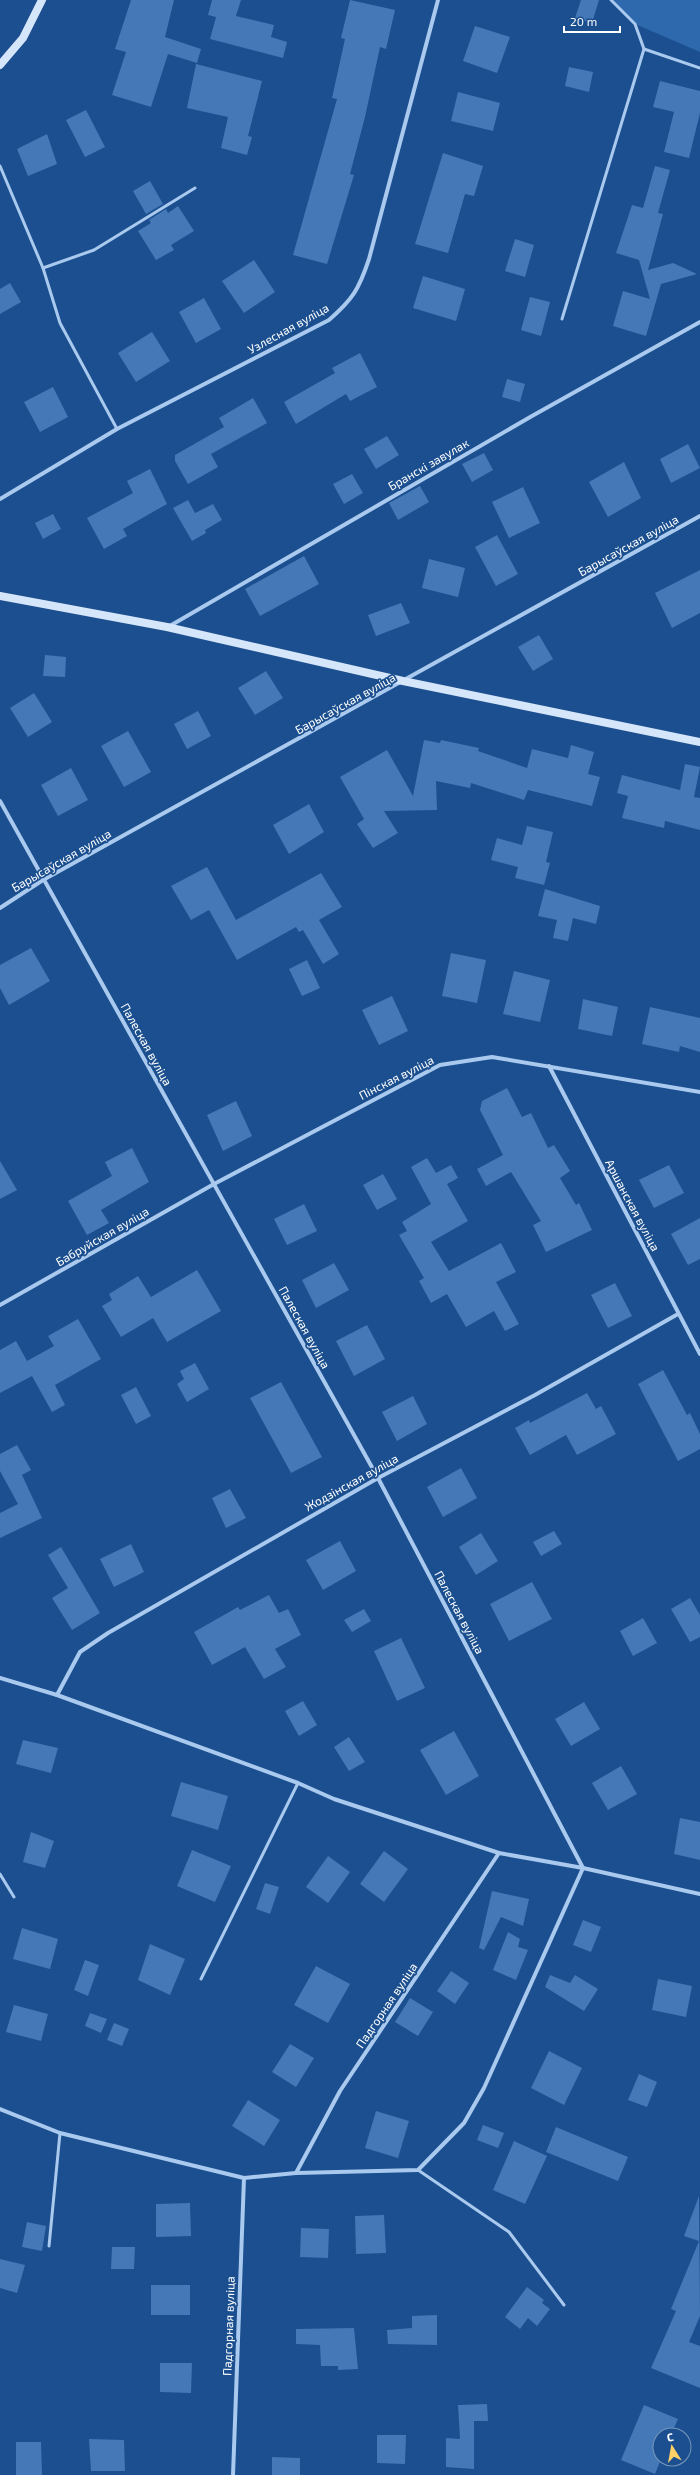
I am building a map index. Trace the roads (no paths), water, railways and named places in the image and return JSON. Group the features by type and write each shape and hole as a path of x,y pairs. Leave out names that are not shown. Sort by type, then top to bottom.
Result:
{"main road":[{"path":"0,65 23,38 42,0"},
{"path":"0,596 168,627 403,681 700,742"}],"street":[{"name":"Узлесная вуліца","path":"0,499 117,429 329,320 350,301 362,282 370,259 438,0"},
{"name":"Бранскі завулак","path":"168,627 532,416 700,322"},
{"name":"Барысаўская вуліца","path":"0,908 44,880 700,516"},
{"name":"Палеская вуліца","path":"0,801 378,1478 583,1868"},
{"name":"Пінская вуліца","path":"214,1184 440,1065 492,1057 700,1092"},
{"name":"Аршанская вуліца","path":"549,1066 700,1354"},
{"name":"Бабруйская вуліца","path":"0,1305 214,1184"},
{"name":"Жодзінская вуліца","path":"57,1694 80,1652 108,1633 378,1478 534,1395 678,1314"},
{"path":"0,1678 57,1694 298,1783 334,1800 499,1853 583,1868 700,1894"},
{"name":"Падгорная вуліца","path":"296,2173 340,2091 499,1853"},
{"path":"0,2109 60,2133 244,2178 296,2173 418,2170 464,2123 484,2088 583,1868"},
{"name":"Падгорная вуліца","path":"233,2475 244,2178"}],"lane":[{"path":"562,319 644,49 635,24 611,0"},
{"path":"644,49 700,68"},
{"path":"0,166 43,268 60,323 117,429"},
{"path":"43,268 94,250 195,188"},
{"path":"201,1979 298,1783"},
{"path":"0,1874 14,1897"},
{"path":"49,2246 60,2133"},
{"path":"418,2170 509,2232 564,2305"}]}
